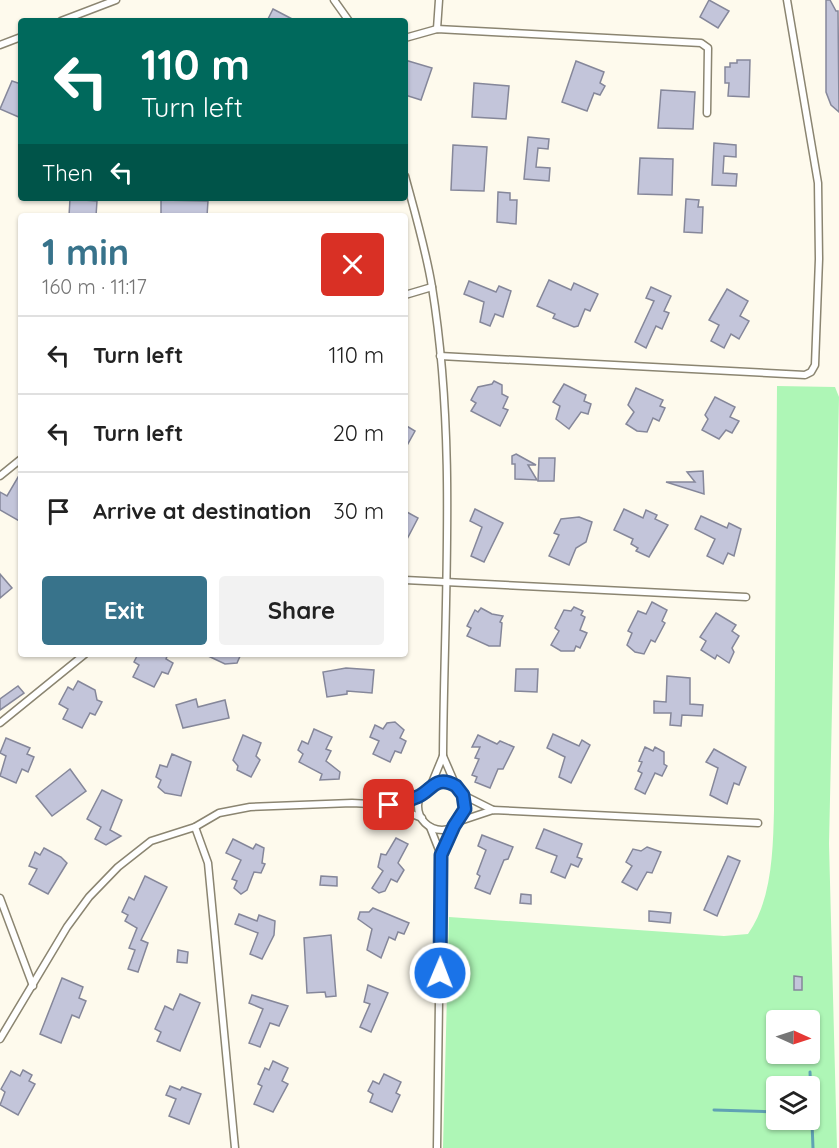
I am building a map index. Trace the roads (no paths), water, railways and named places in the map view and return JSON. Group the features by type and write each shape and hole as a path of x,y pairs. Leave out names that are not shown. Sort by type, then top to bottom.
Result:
{"lane":[{"path":"69,18 116,0"},
{"path":"334,0 346,18"},
{"path":"437,29 439,0"},
{"path":"440,356 805,375 811,372 815,365 819,258 818,183 788,0"},
{"path":"408,37 437,29 706,44 708,48 707,113"},
{"path":"0,45 18,38"},
{"path":"0,1040 67,927 89,897 118,867 151,841 195,827 219,813 250,807 302,803 389,805 420,796 431,785 443,756 446,493 440,356 432,287 408,188"},
{"path":"408,294 432,287"},
{"path":"0,476 18,461"},
{"path":"408,580 746,597"},
{"path":"0,723 81,657"},
{"path":"443,756 456,786 463,795 493,810 758,823"},
{"path":"431,785 446,782 456,786"},
{"path":"441,855 465,809 463,795"},
{"path":"420,796 418,804 422,818 430,827 441,855 437,1148"},
{"path":"389,805 422,818"},
{"path":"430,827 441,830 493,810"},
{"path":"195,827 208,863 235,1148"},
{"path":"0,898 33,986"}],"waterway":[{"path":"810,1072 813,1148"},
{"path":"714,1110 766,1112"}]}
